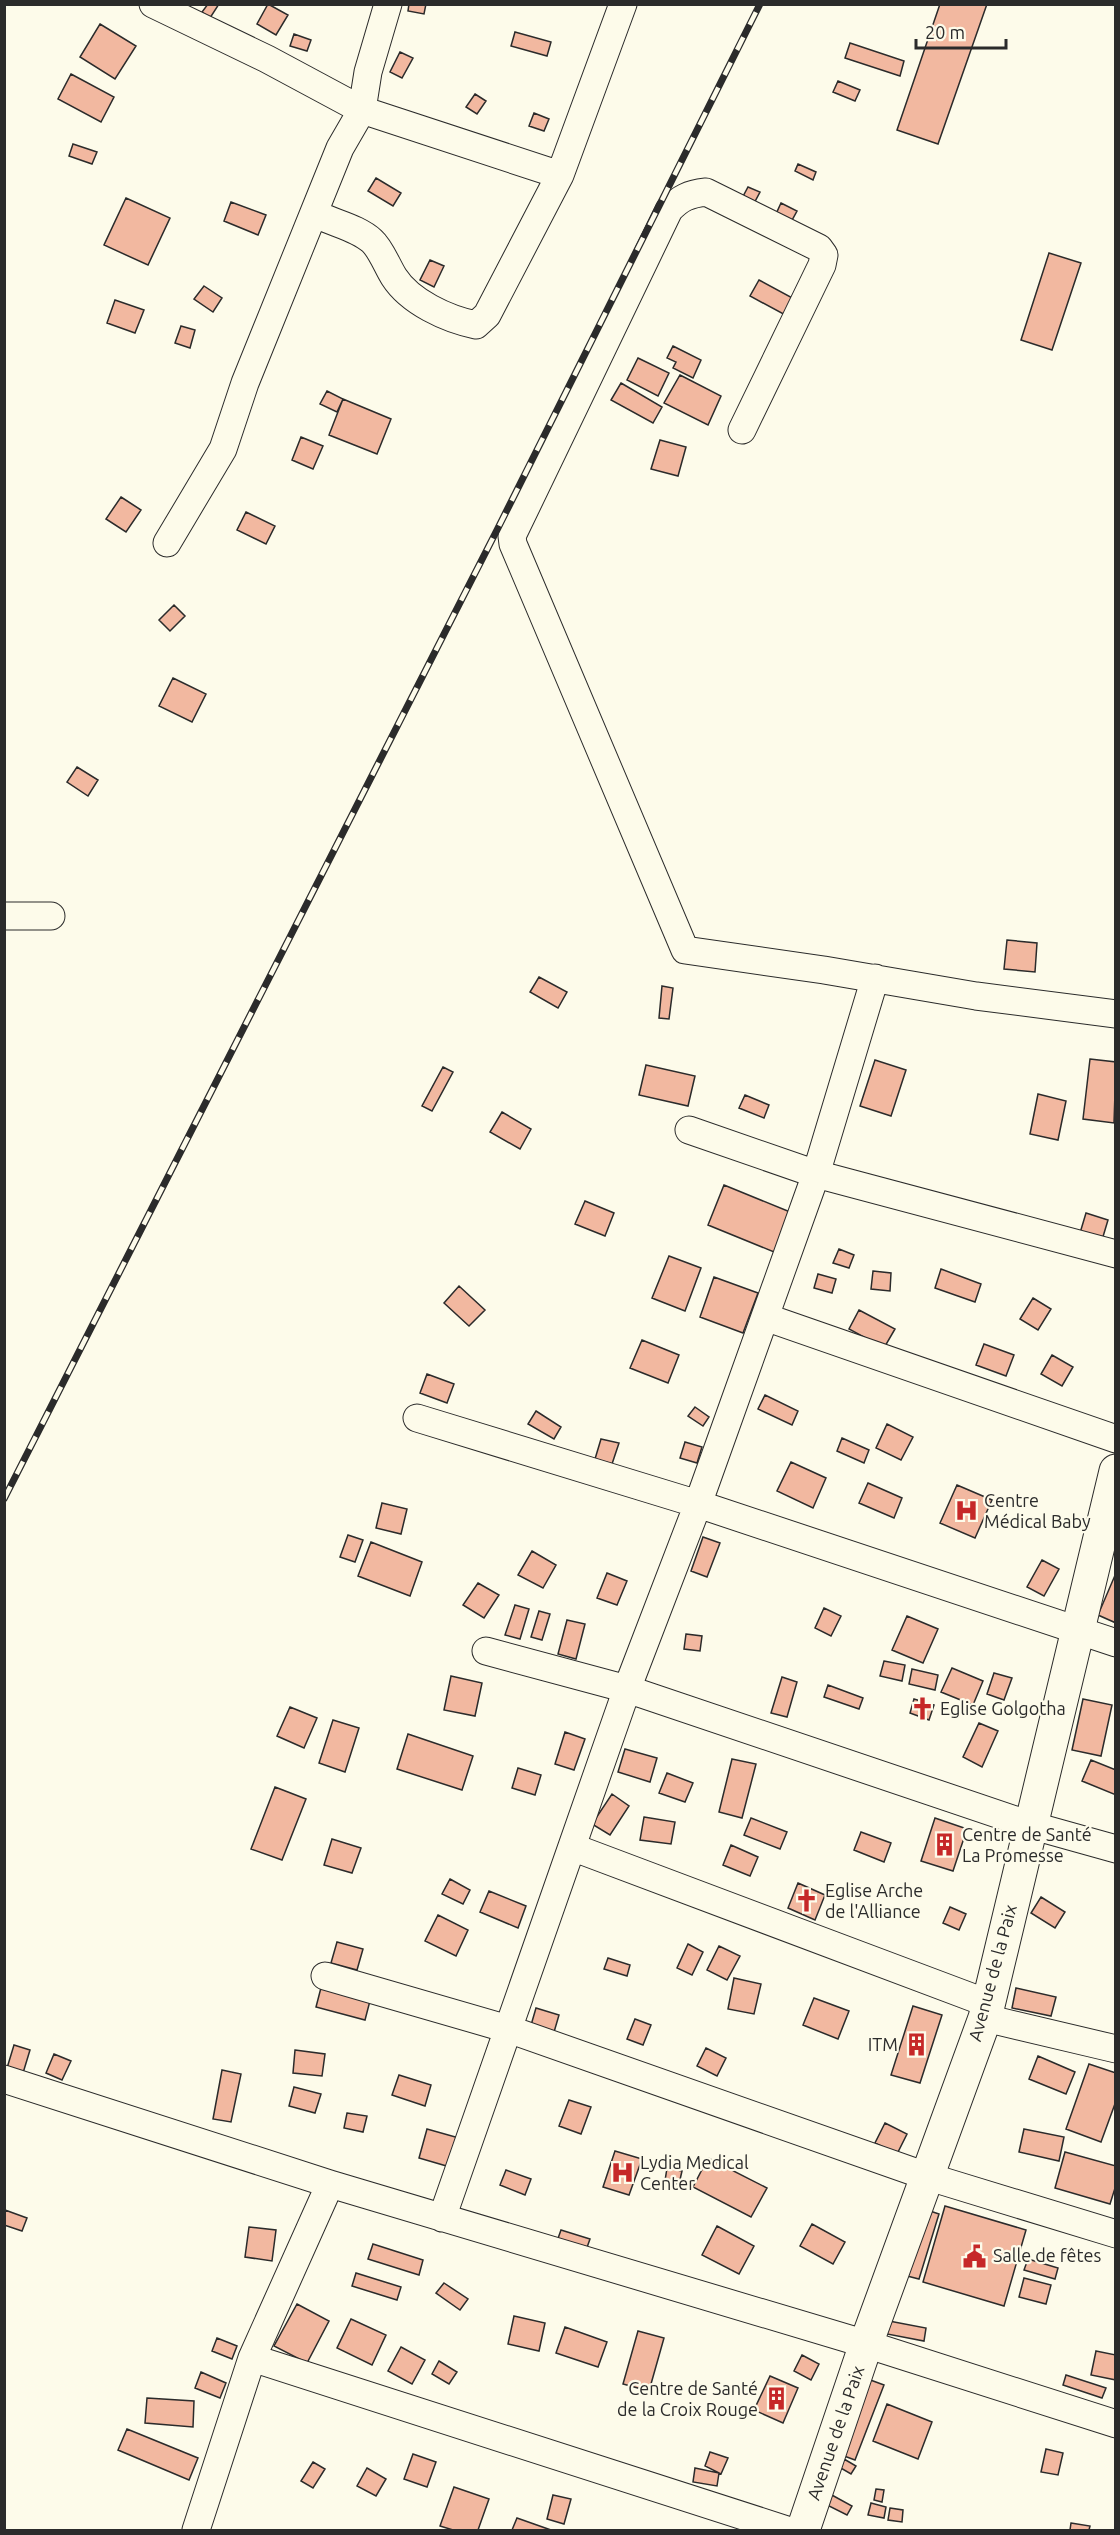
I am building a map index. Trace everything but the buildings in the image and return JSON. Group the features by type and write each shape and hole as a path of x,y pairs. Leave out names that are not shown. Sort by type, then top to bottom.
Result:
{"street":[{"path":"153,4 267,59 362,110 561,175"},
{"path":"167,543 223,449 245,383 340,148 362,110 368,72 388,4"},
{"path":"314,213 330,222 356,231 373,242 398,284 411,297 461,322 476,325 487,315 561,175 623,4"},
{"path":"742,430 822,265 824,255 819,248 706,192 690,194 669,210 512,536 513,544 685,950 875,978 976,996 1116,1014"},
{"path":"4,916 51,916"},
{"path":"442,2218 627,1689 698,1504 816,1174 875,978"},
{"path":"689,1130 816,1174 1116,1254"},
{"path":"765,1317 1116,1439"},
{"path":"417,1418 698,1504 1116,1643"},
{"name":"Avenue de la Paix","path":"803,2530 866,2344 986,2010 1076,1629 1116,1471"},
{"path":"486,1652 627,1689 1030,1825 1116,1849"},
{"path":"572,1847 986,2010 1116,2049"},
{"path":"325,1976 508,2029 926,2176 1116,2234"},
{"path":"4,2079 330,2184 866,2344 1116,2424"},
{"path":"196,2530 252,2358 330,2184"},
{"path":"252,2358 787,2530"}],"railway":[{"path":"4,1499 498,528 760,4"}],"place":[{"name":"Centre Médical Baby","path":"966,1511"},
{"name":"Eglise Golgotha","path":"922,1709"},
{"name":"Centre de Santé La Promesse","path":"944,1845"},
{"name":"Eglise Arche de l'Alliance","path":"807,1901"},
{"name":"ITM","path":"916,2045"},
{"name":"Lydia Medical Center","path":"622,2173"},
{"name":"Salle de fêtes","path":"975,2256"},
{"name":"Centre de Santé de la Croix Rouge","path":"776,2399"}]}
